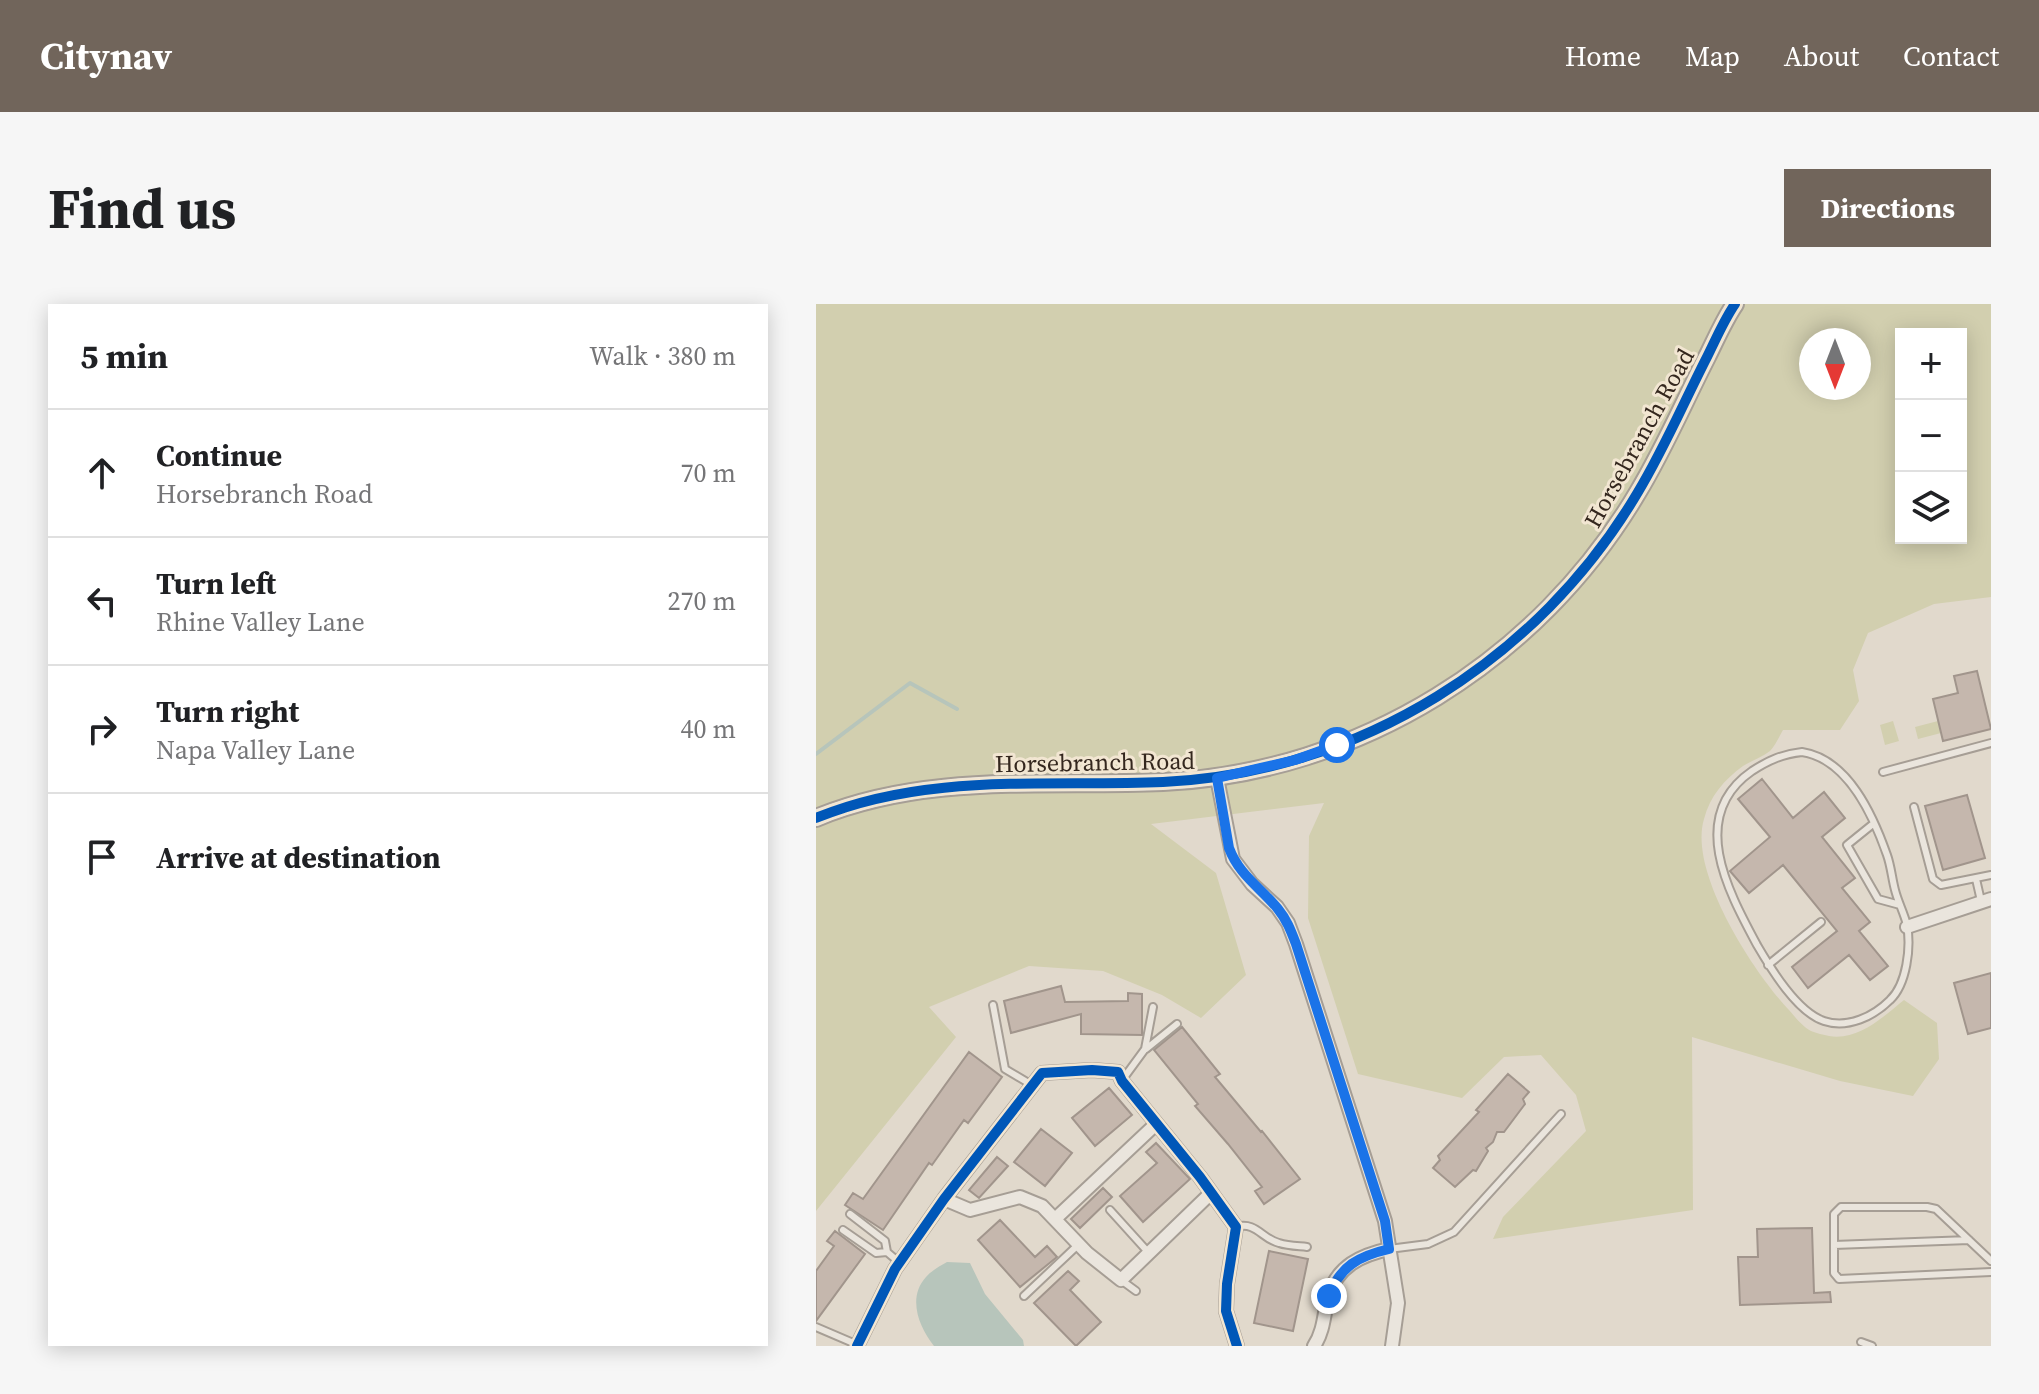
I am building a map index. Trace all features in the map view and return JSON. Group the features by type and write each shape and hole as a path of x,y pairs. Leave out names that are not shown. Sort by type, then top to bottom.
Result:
{"street":[{"name":"Horsebranch Road","path":"816,818 882,798 943,787 1217,778 1295,760 1372,730 1426,703 1464,680 1522,634 1553,606 1583,572 1640,488 1735,304"},
{"path":"1217,778 1233,859 1252,884 1277,907 1288,923 1296,944 1385,1221 1398,1303 1392,1346"},
{"path":"1907,927 1986,900"},
{"path":"858,1346 900,1263 944,1199 1042,1073 1092,1070 1118,1072 1236,1227 1226,1311 1237,1346"},
{"path":"1055,1219 1156,1124"},
{"path":"944,1199 970,1210 1020,1197 1042,1206 1079,1244 1121,1280 1211,1193"},
{"path":"1314,1346 1329,1296 1339,1275 1361,1257 1389,1249"}],"lane":[{"path":"1883,772 1991,743"},
{"path":"1814,753 1835,766 1873,824 1888,856 1900,905 1907,927 1906,965 1896,994 1883,1007 1850,1022 1835,1024 1809,1013 1768,965 1726,882 1719,854 1720,815 1731,788 1781,754 1814,753"},
{"path":"1914,807 1933,879 1941,885 1991,875"},
{"path":"1873,824 1847,845 1878,899 1900,905"},
{"path":"1976,879 1986,900"},
{"path":"1768,965 1821,922"},
{"path":"993,1005 1005,1069 1032,1085"},
{"path":"1145,1049 1153,1007"},
{"path":"1122,1081 1145,1049 1177,1024"},
{"path":"1389,1249 1428,1244 1454,1232 1561,1114"},
{"path":"1991,1261 1936,1209 1841,1207 1834,1214 1834,1273 1839,1279 1991,1272"},
{"path":"1110,1210 1148,1252"},
{"path":"850,1214 885,1241 887,1252 900,1263"},
{"path":"1236,1227 1254,1227 1279,1243 1307,1247"},
{"path":"843,1230 876,1253 887,1252"},
{"path":"1834,1245 1969,1240"},
{"path":"1024,1296 1079,1244"},
{"path":"1121,1280 1136,1291"},
{"path":"816,1327 858,1346"},
{"path":"1861,1342 1872,1346"}],"shaded area":[{"path":"816,304 1991,304 1991,597 1934,604 1868,633 1853,670 1859,701 1840,730 1783,730 1770,751 1743,766 1719,789 1704,819 1702,841 1706,866 1727,920 1759,972 1805,1027 1829,1036 1850,1035 1870,1026 1904,1000 1937,1023 1939,1059 1913,1096 1840,1081 1692,1037 1693,1210 1493,1239 1503,1217 1586,1131 1576,1095 1541,1055 1504,1057 1462,1098 1358,1074 1308,918 1309,836 1324,803 1151,824 1216,873 1246,975 1201,1018 1162,995 1103,971 1029,966 929,1007 956,1037 816,1211"},
{"path":"1893,721 1899,741 1885,745 1880,725"},
{"path":"1938,721 1941,733 1918,739 1915,727"},
{"path":"947,1262 970,1263 985,1294 1023,1340 1024,1346 934,1346 917,1312 917,1294 928,1275"}],"building":[{"path":"1977,671 1991,729 1943,741 1933,699 1958,693 1954,676"},
{"path":"1762,779 1793,818 1824,792 1845,818 1822,837 1855,878 1842,888 1870,922 1859,931 1888,966 1870,980 1849,955 1808,988 1792,967 1837,931 1783,865 1749,893 1730,871 1770,837 1738,799"},
{"path":"1967,795 1985,858 1943,870 1925,806"},
{"path":"1991,973 1991,1028 1968,1034 1954,983"},
{"path":"1061,986 1065,1002 1128,1001 1128,993 1142,994 1142,1035 1081,1034 1081,1014 1011,1033 1004,1001"},
{"path":"1182,1027 1220,1074 1215,1077 1300,1179 1264,1204 1255,1191 1262,1187 1195,1106 1198,1104 1154,1050"},
{"path":"969,1052 1002,1077 968,1123 964,1120 932,1165 929,1163 883,1230 845,1205 853,1193 863,1199"},
{"path":"1508,1074 1529,1092 1523,1099 1525,1104 1504,1132 1497,1132 1476,1171 1473,1170 1455,1187 1433,1168 1440,1160 1438,1156 1479,1112 1476,1110"},
{"path":"1109,1088 1132,1115 1095,1146 1072,1118"},
{"path":"1041,1129 1072,1153 1045,1186 1014,1162"},
{"path":"1156,1143 1190,1179 1143,1222 1120,1196 1157,1163 1146,1152"},
{"path":"997,1157 1008,1166 979,1198 969,1190"},
{"path":"1103,1188 1112,1197 1080,1228 1071,1219"},
{"path":"1000,1220 1035,1257 1047,1246 1057,1257 1020,1287 978,1240"},
{"path":"1812,1228 1814,1293 1830,1292 1831,1302 1740,1305 1738,1257 1758,1257 1757,1229"},
{"path":"835,1231 865,1254 816,1321 816,1271 834,1246 827,1241"},
{"path":"1269,1251 1308,1259 1293,1331 1254,1323"},
{"path":"1068,1271 1079,1281 1070,1290 1101,1322 1076,1346 1034,1303"}],"waterway":[{"path":"816,754 910,683 957,709"}],"cycle path":[{"path":"816,818 858,803 944,788 1031,783 1163,782 1236,774 1306,757 1373,731 1437,697 1496,655 1550,607 1597,552 1647,476 1735,304"},
{"path":"857,1346 895,1269 944,1199 1042,1073 1092,1070 1118,1072 1236,1227 1226,1311 1237,1346"}],"route":[{"path":"1329,1296 1335,1280 1350,1264 1361,1257 1389,1249 1385,1221 1296,944 1288,923 1277,907 1252,884 1233,859 1217,778 1295,760 1337,745"}]}
